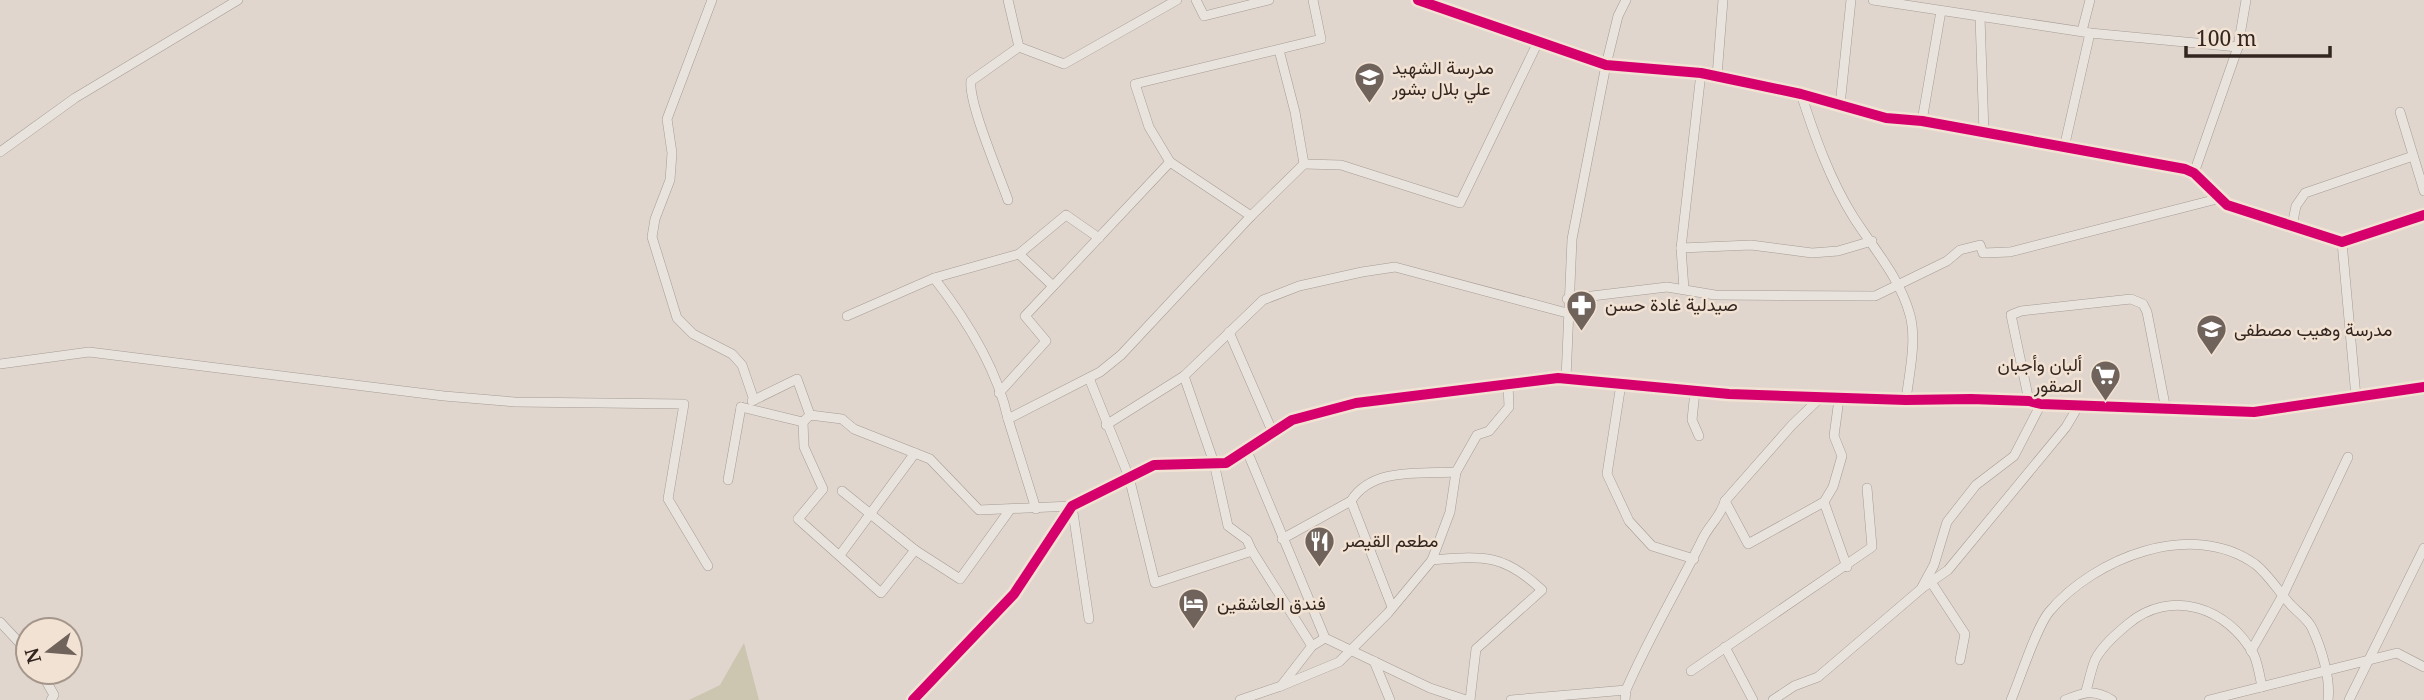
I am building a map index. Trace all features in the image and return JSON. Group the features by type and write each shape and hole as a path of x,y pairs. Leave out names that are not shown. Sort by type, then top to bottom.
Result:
{"street":[{"path":"0,152 75,98 238,0"},
{"path":"712,0 667,119 673,153 670,180 655,219 652,237 677,318 693,334 732,354 742,365 754,400"},
{"path":"1008,0 1019,47"},
{"path":"1019,47 1064,64 1177,0"},
{"path":"1196,0 1204,16 1269,0"},
{"path":"1251,216 1170,162 1149,127 1135,85 1321,39 1313,0"},
{"path":"1418,0 1606,65 1701,73 1801,94 1886,118 1922,121 2064,148 2146,160 2193,173 2227,205 2342,242 2424,215"},
{"path":"1454,0 1454,12"},
{"path":"1566,379 1567,299 1572,239 1606,65 1618,16 1626,0"},
{"path":"1717,76 1723,0"},
{"path":"1840,105 1852,0"},
{"path":"1873,0 2086,32 2238,47"},
{"path":"2064,148 2091,0"},
{"path":"2193,173 2238,47 2246,0"},
{"path":"1922,121 1941,10"},
{"path":"1980,17 1984,132"},
{"path":"1008,419 1100,373 1304,164 1341,165 1460,203 1538,42"},
{"path":"1008,200 975,110 970,86 971,81 1019,47"},
{"path":"1279,50 1295,112 1304,164"},
{"path":"1684,289 1681,248 1701,73"},
{"path":"1801,94 1819,149 1854,218 1872,241 1898,287 1910,316 1912,344 1906,400"},
{"path":"2400,112 2424,191"},
{"path":"2292,226 2296,206 2305,193 2413,156"},
{"path":"999,393 1046,341 1025,316 1170,162"},
{"path":"1567,299 1667,287 1715,295 1851,298 1875,296 1947,261 1960,250 1980,245 1983,253 2010,252 2221,198"},
{"path":"847,316 934,278 1019,254 1066,215 1099,238"},
{"path":"1681,248 1751,246 1812,253 1838,251 1872,241"},
{"path":"2342,242 2356,397"},
{"path":"1019,254 1054,286"},
{"path":"1106,425 1184,376 1263,300 1299,286 1395,267 1567,313"},
{"path":"934,278 960,311 999,393 1036,509"},
{"path":"2029,401 2011,315 2021,311 2131,299 2143,304 2147,312 2166,410"},
{"path":"1229,332 1273,433"},
{"path":"0,363 89,352 467,398 515,402 684,404 668,499 708,566"},
{"path":"1184,376 1214,463 1228,526 1247,540 1312,646"},
{"path":"1090,378 1106,425 1129,477 1155,583 1252,551"},
{"path":"741,407 797,379 806,418 804,447 823,489 798,519 881,593 915,550"},
{"path":"741,407 806,418 842,419 854,429 930,459 979,510 1009,511 1072,506 1154,464 1226,463 1292,420 1356,404 1508,384 1566,379 1695,391 1839,399 2029,401 2041,404 2254,412 2424,387"},
{"path":"1240,700 1339,662 1392,607 1432,560 1450,512 1456,472 1477,435 1489,431 1509,407 1508,384"},
{"path":"1620,384 1606,474 1629,521 1652,547 1694,559"},
{"path":"1695,391 1692,420 1699,436"},
{"path":"1511,700 1626,695 1658,618 1694,559 1725,500 1792,425 1821,398"},
{"path":"1725,500 1748,544 1824,502 1833,487 1842,456 1834,436 1839,399"},
{"path":"1921,589 1934,565 1947,522 1976,485 2014,456 2041,404"},
{"path":"1773,700 1794,686 1818,677 1921,589 1948,570 2066,427 2079,405"},
{"path":"728,480 741,407"},
{"path":"1247,451 1325,638 1430,688 1468,700 1476,649 1542,590 1526,575 1486,556 1432,560"},
{"path":"840,555 915,453"},
{"path":"2250,651 2283,595 2348,457"},
{"path":"1282,539 1351,501 1357,492 1375,480 1456,472"},
{"path":"1690,671 1847,567 1872,547 1867,488"},
{"path":"842,491 915,550 960,579 1009,511"},
{"path":"1351,501 1392,607"},
{"path":"1824,502 1847,567"},
{"path":"1072,506 1089,619"},
{"path":"914,700 1014,594 1072,506"},
{"path":"2011,700 2048,614 2100,568 2137,553 2176,544 2222,549 2256,564 2311,626 2325,671 2328,700"},
{"path":"2349,700 2424,548"},
{"path":"1931,582 1965,634 1960,660"},
{"path":"2086,691 2096,659 2115,635 2140,614 2167,605 2201,606 2230,623 2250,651 2262,687"},
{"path":"0,622 14,637"},
{"path":"1281,686 1312,646 1325,638"},
{"path":"1726,647 1753,700"},
{"path":"2209,700 2397,653 2424,667"},
{"path":"1374,661 1390,700"},
{"path":"2065,700 2086,691 2100,693 2112,700"}],"shaded area":[{"path":"744,643 759,700 689,700 720,685"}],"cycle path":[{"path":"1418,0 1606,65 1701,73 1801,94 1886,118 1922,121 2185,169 2194,173 2227,205 2342,242 2424,215"},
{"path":"913,700 1014,594 1072,506 1154,465 1226,463 1292,420 1356,403 1558,378 1729,394 1906,400 1971,399 2254,412 2424,387"}],"place":[{"name":"مدرسة الشهيد علي بلال بشور","path":"1369,105"},
{"name":"صيدلية غادة حسن","path":"1582,332"},
{"name":"مدرسة وهيب مصطفى","path":"2211,357"},
{"name":"ألبان وأجبان الصقور","path":"2105,402"},
{"name":"مطعم القيصر","path":"1320,568"},
{"name":"فندق العاشقين","path":"1194,631"}]}
